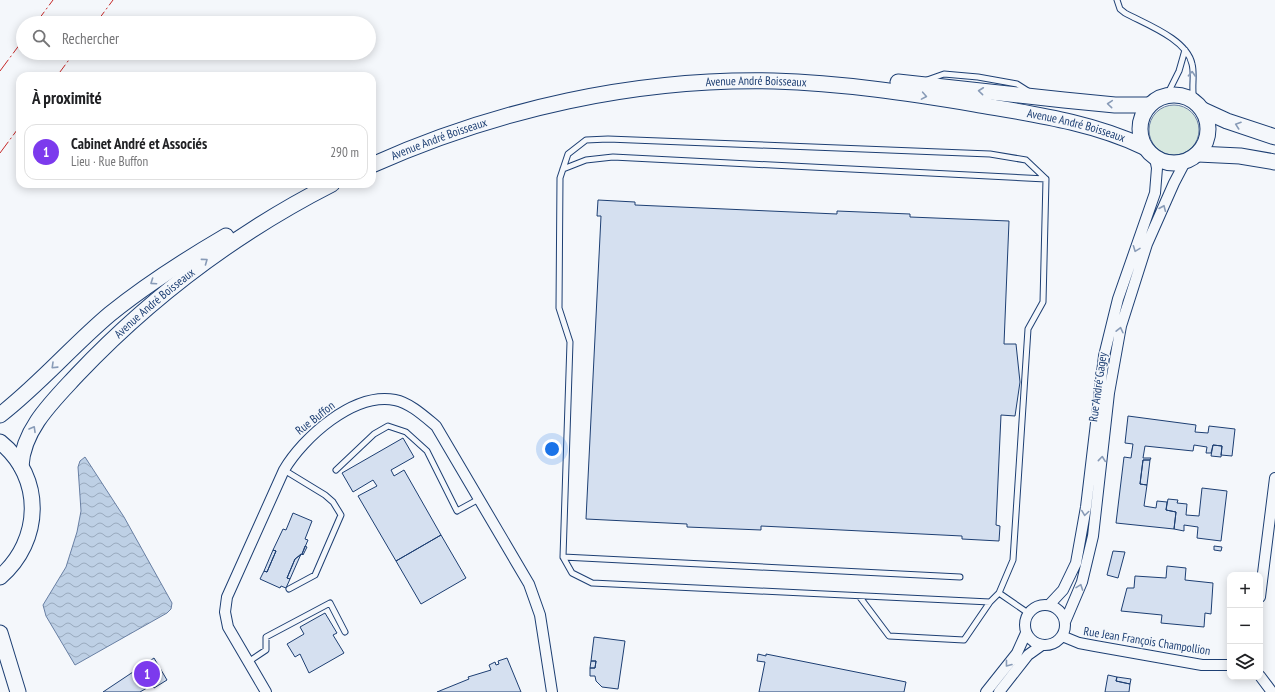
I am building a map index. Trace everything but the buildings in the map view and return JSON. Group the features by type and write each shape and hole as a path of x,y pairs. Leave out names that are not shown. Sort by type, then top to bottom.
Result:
{"main road":[{"name":"Avenue André Boisseaux","path":"376,155 455,122 544,97 623,82 700,74 771,72 849,76 1115,105 1149,105"},
{"name":"Avenue André Boisseaux","path":"376,163 444,136 527,110 613,93 725,81 825,84 904,92 1081,125 1144,147"},
{"path":"1198,105 1207,118 1208,133 1204,146 1198,154 1185,162 1170,164 1155,158 1144,147 1140,136 1140,125 1143,114 1149,105 1167,96 1181,95 1227,121 1275,137"},
{"path":"1198,154 1240,156 1275,162"},
{"name":"Avenue André Boisseaux","path":"0,415 110,315 148,285 189,258 312,188"},
{"name":"Avenue André Boisseaux","path":"21,466 22,454 26,441 40,418 74,378 123,328 206,261 262,223 325,188"},
{"path":"0,442 21,466 28,480 32,495 31,526 27,540 20,554 0,577"},
{"path":"0,633 18,692"},
{"path":"0,667 11,687 18,692"}],"street":[{"name":"Rue André Gagey","path":"1049,605 1063,590 1076,563 1086,507 1104,356 1118,299 1155,193 1157,168 1155,158"},
{"name":"Rue André Gagey","path":"1065,622 1082,582 1092,544 1109,393 1121,326 1147,244 1185,162"},
{"name":"Rue Buffon","path":"266,692 227,623 225,604 284,470 298,449 336,416 356,406 375,400 395,400 416,410 436,426 521,568 536,599 546,641 552,692"},
{"path":"1263,573 1275,478"},
{"path":"986,692 1020,648 1026,633 1025,623 1028,613 1037,606 1049,605 1060,611 1065,622 1062,636 1053,644 1042,645 1033,641 1026,633"},
{"name":"Rue Jean François Champollion","path":"1062,636 1090,645 1202,665 1227,665"},
{"path":"999,692 1028,655 1042,645"},
{"path":"1263,680 1272,692"}],"lane":[{"path":"1117,0 1120,9 1177,41 1185,50 1193,64 1192,83 1198,105"},
{"path":"1167,96 1179,71 1185,50"},
{"path":"859,596 889,636 964,640 990,602 999,593 1013,560 1028,329 1043,302 1046,179 1026,160 990,154 608,139 586,140 568,154 560,178 559,308 570,342 563,557 572,573 592,583 990,602"},
{"path":"563,169 586,160 613,157 1046,179"},
{"path":"336,470 374,434 388,426 406,432 427,452 457,511 479,499"},
{"path":"284,470 325,495 334,502 342,515 315,575 289,589"},
{"path":"563,557 960,577"},
{"path":"999,593 1028,613"},
{"path":"248,662 266,650 266,637 330,603 345,632"}],"shaded area":[{"path":"1174,105 1183,107 1194,116 1199,130 1197,139 1188,150 1174,155 1165,153 1154,144 1149,130 1151,121 1160,110"}],"water":[{"path":"85,457 124,517 172,603 171,609 167,613 75,665 46,616 43,605 66,567 77,532 81,511 78,467 80,461"}],"power":[{"path":"41,16 53,0"},
{"path":"101,16 113,0"},
{"path":"0,71 16,49"},
{"path":"60,72 69,60"},
{"path":"0,153 16,131"}],"place":[{"name":"Cabinet André et Associés","path":"147,674"}]}
